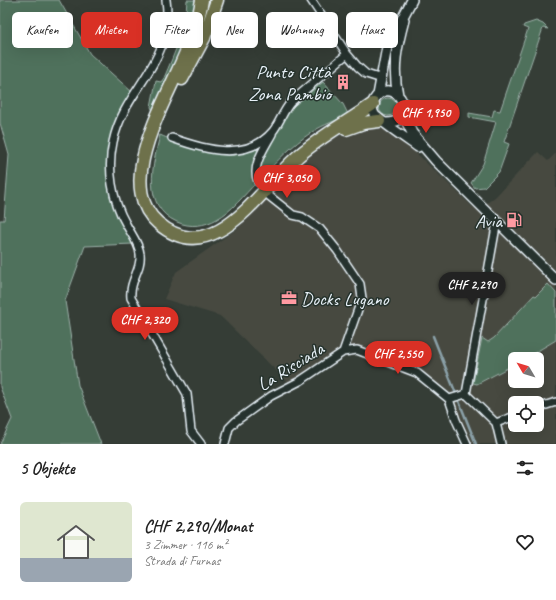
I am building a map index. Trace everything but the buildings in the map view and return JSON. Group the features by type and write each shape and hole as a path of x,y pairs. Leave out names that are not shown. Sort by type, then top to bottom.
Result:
{"highway":[{"path":"202,0 193,33 151,132 143,159 140,179 142,198 155,221 167,231 190,238 208,236 226,228 297,157 375,99"},
{"path":"160,113 178,87 204,38 217,0"},
{"path":"323,138 357,124 383,122"}],"main road":[{"path":"410,4 387,47 382,79 375,99 373,113 436,161"},
{"path":"410,4 395,55 394,77 398,95 404,106 403,114 412,133 436,161 556,280"},
{"path":"375,99 388,91 398,95"},
{"path":"383,122 396,121 403,114"}],"street":[{"path":"166,0 167,22 164,43 153,68 129,102 118,124 111,152 111,177 118,208 136,241 140,253 139,264 131,286 132,298 187,394 191,431 201,444"},
{"path":"311,0 347,54 358,67 366,74 382,79"},
{"path":"258,182 255,171 257,164 274,130 291,102 347,54"},
{"path":"172,138 191,145 234,151 253,146 274,130"},
{"path":"270,196 293,215 302,217 320,229 337,250 360,284 362,298 343,352"},
{"path":"466,394 497,221"},
{"name":"La Risciada","path":"225,444 229,428 236,421 271,396 300,381 343,352 357,350 417,373 449,399"},
{"path":"466,394 449,399 456,420 467,444"},
{"path":"466,394 496,423 501,444"},
{"path":"544,406 556,402"},
{"path":"496,423 508,419"}],"shaded area":[{"path":"379,126 393,131 474,208 477,203 482,207 496,196 538,152 548,161 556,153 556,444 466,444 449,399 417,373 357,350 343,352 291,385 220,316 164,299 176,272 238,228 282,180 329,141 351,130"}],"green space":[{"path":"0,0 59,0 66,12 12,12 12,48 73,48 73,24 81,38 81,48 87,48 90,54 132,92 120,112 112,131 108,150 107,168 109,187 114,205 133,244 85,246 65,301 78,385 101,444 0,444 12,419 0,387 0,220 4,220 9,155 0,123"},
{"path":"187,0 196,0 193,12 186,12"},
{"path":"536,21 543,24 548,29 543,28 504,142 509,144 499,172 484,187 475,188 471,183 483,164 496,122 469,117 469,113 492,117 494,110 500,111 528,29 523,27 524,25"},
{"path":"181,48 153,111 151,107 156,81 161,82 164,78 176,49"},
{"path":"323,82 343,104 348,114 317,129 298,142 260,179 259,163 284,114"},
{"path":"388,98 394,101 397,107 394,113 388,116 382,113 379,107 382,101"},
{"path":"160,135 197,149 228,155 243,153 266,140 253,168 256,183 228,212 212,221 202,225 192,226 177,222 166,215 158,206 154,195 152,183 153,171"},
{"path":"548,284 556,293 556,340 536,352 508,352 508,368 477,384 473,383 482,338 488,342 494,338 534,295 536,296"}],"waterway":[{"path":"433,336 476,444"}],"place":[{"name":"Punto Città Zona Pambio","path":"343,82"},
{"name":"Avia","path":"514,220"},
{"name":"Docks Lugano","path":"289,298"}]}
